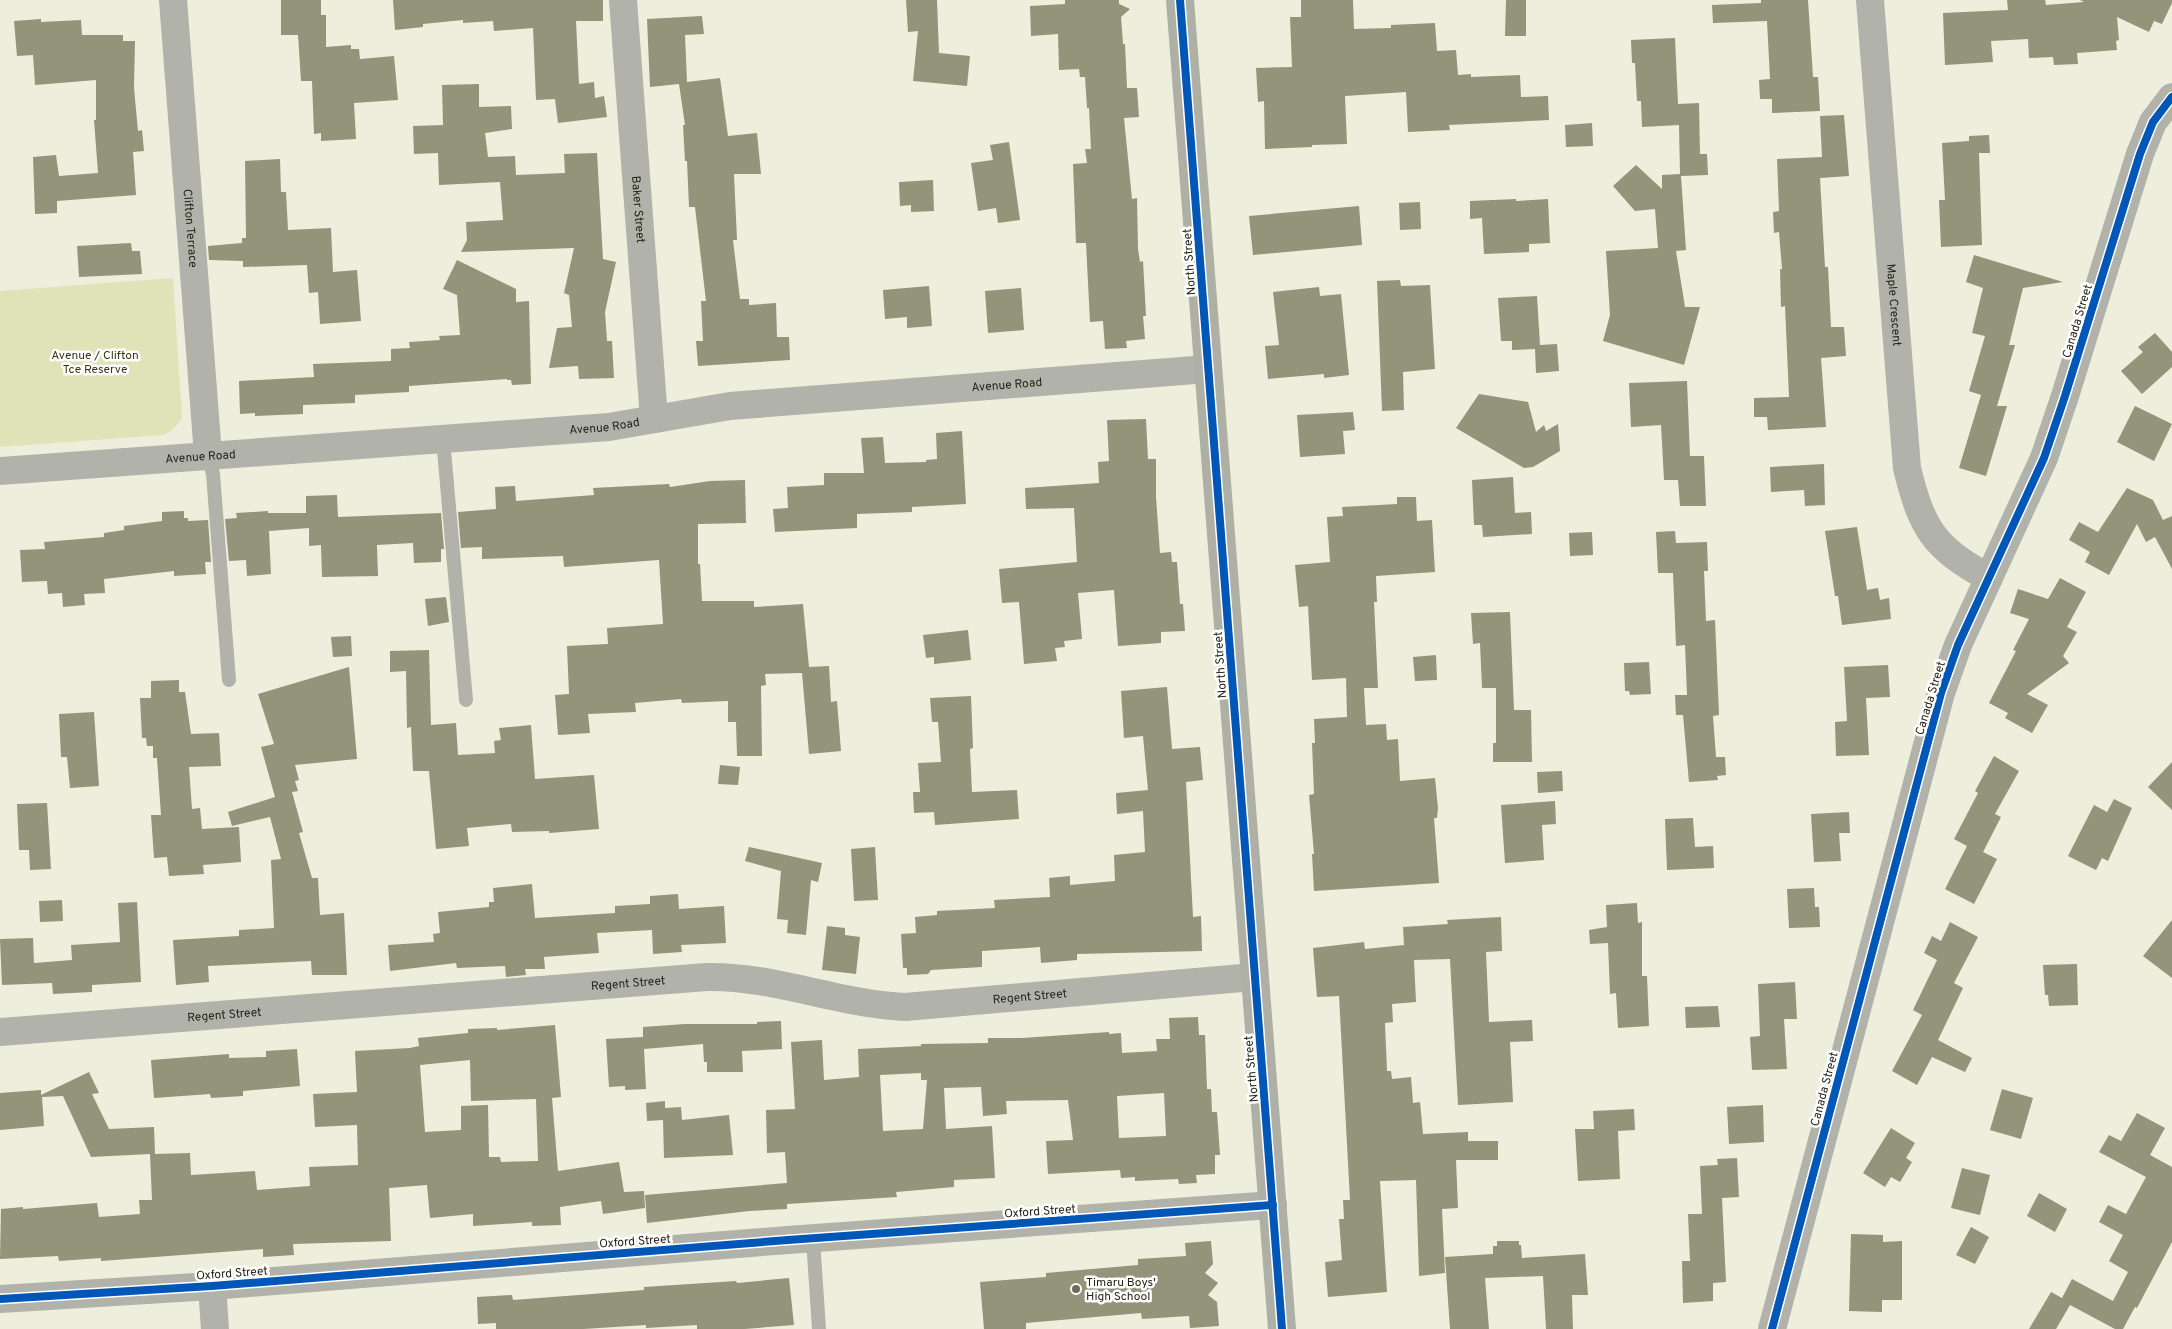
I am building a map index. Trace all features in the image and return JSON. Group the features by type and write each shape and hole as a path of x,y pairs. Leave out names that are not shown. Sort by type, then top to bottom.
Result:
{"street":[{"name":"Clifton Terrace","path":"173,0 208,455"},
{"name":"Baker Street","path":"623,0 654,419"},
{"name":"North Street","path":"1180,0 1282,1329"},
{"name":"Maple Crescent","path":"1870,0 1907,468 1916,504 1928,529 1942,548 1959,562 1989,578"},
{"name":"Canada Street","path":"1772,1329 1941,693 1958,645 2044,458 2146,136 2161,110 2172,97"},
{"name":"Avenue Road","path":"0,472 208,455 609,427 692,411 730,406 1208,369"},
{"name":"Regent Street","path":"0,1032 707,977 751,979 874,1004 905,1007 1254,977"},
{"name":"Oxford Street","path":"0,1299 212,1286 1273,1205"},
{"path":"212,1286 215,1329"}],"lane":[{"path":"443,438 466,700"},
{"path":"208,455 213,474 229,680"},
{"path":"813,1239 819,1329"}],"green space":[{"name":"Avenue / Clifton Tce Reserve","path":"173,278 182,419 172,430 163,435 0,447 0,291"}],"building":[{"path":"281,0 321,0 321,15 326,15 326,47 351,45 351,49 359,49 360,59 394,56 398,100 354,103 356,139 321,141 321,133 314,134 312,81 301,81 298,35 281,35"},
{"path":"393,0 603,0 603,21 576,21 579,84 594,82 595,98 604,96 607,117 558,123 555,99 536,100 533,28 494,31 493,21 463,23 463,20 423,24 423,27 395,30"},
{"path":"906,0 937,0 939,53 970,56 967,86 913,81 918,31 908,32"},
{"path":"1065,0 1119,0 1119,4 1130,9 1121,17 1123,44 1125,44 1127,88 1137,88 1139,117 1124,118 1132,199 1137,198 1138,249 1140,262 1143,261 1146,316 1143,316 1145,339 1126,341 1127,348 1105,349 1103,321 1090,322 1086,243 1076,243 1073,164 1087,163 1085,149 1091,149 1085,77 1080,77 1079,69 1059,70 1058,34 1031,36 1030,6 1065,4"},
{"path":"1301,0 1353,0 1354,29 1391,28 1391,25 1435,23 1437,51 1456,50 1458,75 1471,74 1471,77 1520,75 1521,97 1548,96 1549,120 1449,125 1450,130 1408,132 1406,92 1345,96 1347,144 1265,149 1264,101 1258,102 1256,68 1292,67 1290,17 1301,17"},
{"path":"1506,0 1526,0 1526,36 1505,36"},
{"path":"1761,0 1808,0 1813,77 1818,77 1820,111 1772,113 1772,99 1760,99 1759,80 1770,79 1767,21 1713,23 1712,5 1761,3"},
{"path":"2007,0 2045,0 2046,5 2084,2 2080,0 2172,0 2172,3 2162,24 2154,21 2149,32 2117,17 2119,40 2116,41 2117,50 2077,53 2078,64 2054,65 2053,57 2029,58 2028,39 1991,41 1993,62 1945,65 1943,13 2008,10"},
{"path":"702,16 704,34 685,35 687,82 720,78 728,136 757,133 761,174 734,174 737,240 733,240 740,299 749,299 749,305 776,303 777,337 789,337 790,360 698,366 696,341 703,341 701,301 706,301 695,207 689,207 683,125 685,125 679,84 650,87 647,19"},
{"path":"41,19 41,22 81,20 82,35 123,35 123,41 135,41 134,88 138,131 142,130 144,151 133,152 136,195 57,201 57,213 35,214 33,157 56,155 59,176 98,173 94,120 96,120 96,80 35,85 33,55 17,56 14,21"},
{"path":"1675,38 1678,104 1699,103 1700,154 1707,154 1708,175 1681,176 1686,250 1676,251 1685,307 1700,307 1684,365 1603,341 1610,315 1606,251 1658,248 1655,209 1635,211 1613,186 1636,165 1662,189 1662,175 1680,174 1679,125 1642,127 1641,101 1637,101 1635,63 1632,63 1631,40"},
{"path":"479,84 479,107 511,106 512,129 485,133 488,157 515,156 516,175 565,173 564,154 597,153 603,259 616,262 605,312 607,341 612,341 614,378 579,379 578,366 549,368 557,328 572,327 569,295 564,293 574,248 461,252 467,240 466,222 503,220 500,182 439,185 438,153 414,154 413,126 443,125 442,85"},
{"path":"1844,115 1849,176 1820,178 1825,267 1828,267 1831,327 1844,327 1846,356 1821,358 1826,427 1768,430 1767,417 1754,417 1754,398 1789,397 1785,306 1781,307 1780,269 1782,269 1779,232 1774,233 1773,212 1779,211 1777,159 1822,157 1820,116"},
{"path":"1592,123 1593,146 1566,147 1565,125"},
{"path":"1989,135 1990,153 1979,153 1982,245 1941,247 1939,200 1945,200 1942,143 1969,141 1969,136"},
{"path":"1009,142 1020,220 998,223 996,208 978,211 971,163 993,160 990,145"},
{"path":"280,159 281,192 286,192 288,230 331,228 333,272 357,270 361,321 320,324 318,292 309,293 307,265 243,267 243,261 209,260 208,246 242,243 242,238 246,238 245,161"},
{"path":"933,180 934,211 911,212 911,205 900,206 899,182"},
{"path":"1516,199 1516,201 1548,199 1550,243 1529,244 1529,252 1484,254 1482,218 1470,219 1470,201"},
{"path":"1420,202 1421,229 1400,230 1399,203"},
{"path":"1359,206 1362,245 1253,255 1249,216"},
{"path":"131,243 132,251 140,251 142,274 79,277 77,246"},
{"path":"1974,255 2063,282 2023,288 2009,345 2015,345 1997,406 2007,406 1986,476 1959,468 1981,395 1969,391 1985,336 1972,333 1983,288 1966,282"},
{"path":"457,260 516,289 516,302 529,301 531,384 512,385 511,380 507,379 409,386 409,392 355,395 355,403 303,405 303,414 255,416 255,413 240,414 239,381 314,377 313,364 391,361 391,349 410,348 409,342 440,340 439,336 460,335 457,295 443,289"},
{"path":"1400,280 1401,286 1430,285 1435,369 1403,372 1404,410 1382,411 1377,281"},
{"path":"929,286 932,326 907,328 907,317 885,319 883,290"},
{"path":"1319,287 1320,296 1341,294 1349,375 1324,378 1324,374 1268,379 1265,346 1279,345 1273,292"},
{"path":"1021,288 1024,330 988,333 985,291"},
{"path":"1537,296 1540,345 1557,344 1559,371 1536,373 1535,349 1512,350 1512,341 1501,341 1498,298"},
{"path":"2155,333 2172,352 2172,367 2142,394 2121,371 2143,352 2138,347"},
{"path":"1687,381 1690,456 1704,456 1706,506 1680,506 1678,480 1664,480 1661,425 1631,427 1629,383"},
{"path":"1479,394 1528,402 1536,432 1544,425 1546,431 1558,424 1560,451 1533,467 1524,468 1456,428"},
{"path":"2135,406 2172,424 2154,461 2117,442"},
{"path":"1353,412 1355,430 1343,431 1345,454 1300,457 1297,415"},
{"path":"1146,419 1148,459 1156,459 1156,497 1160,553 1171,552 1172,562 1177,562 1180,604 1183,604 1185,631 1161,632 1161,643 1118,646 1114,590 1078,593 1082,639 1064,641 1065,647 1055,648 1057,661 1024,664 1019,602 1002,603 999,569 1077,562 1074,508 1026,509 1025,488 1099,483 1098,462 1109,461 1107,420"},
{"path":"962,431 966,504 912,507 912,512 857,514 857,528 775,532 773,509 788,508 787,487 824,485 824,473 864,473 861,438 883,437 885,463 926,462 926,460 937,459 936,433"},
{"path":"1824,464 1825,505 1805,506 1804,490 1771,492 1770,467"},
{"path":"1513,477 1515,513 1531,512 1532,534 1483,537 1482,525 1474,525 1472,480"},
{"path":"745,480 746,523 698,524 698,564 700,564 702,601 754,601 754,607 803,604 809,667 829,666 831,702 837,701 841,751 809,754 802,673 765,674 766,685 761,686 762,756 737,756 736,722 728,722 728,701 682,703 681,699 635,703 636,712 588,714 590,733 558,735 555,695 569,694 567,646 608,644 607,628 663,624 659,560 564,567 563,556 482,559 482,547 461,548 458,512 496,509 495,487 515,486 516,501 594,495 593,488 669,484 670,487 710,481"},
{"path":"2127,488 2153,500 2163,520 2172,516 2172,569 2155,537 2146,542 2137,524 2109,575 2085,562 2090,552 2069,540 2079,522 2098,532"},
{"path":"337,495 338,517 441,513 444,549 441,549 441,562 414,563 413,543 377,545 378,576 322,577 321,545 309,546 309,528 269,531 271,574 247,576 246,560 229,561 225,519 237,518 236,513 268,511 268,513 306,513 306,496"},
{"path":"1397,497 1416,497 1417,521 1432,520 1435,572 1376,576 1377,602 1374,602 1378,688 1364,688 1366,725 1386,724 1387,740 1398,739 1400,781 1435,778 1438,808 1437,818 1434,818 1439,883 1314,891 1312,854 1314,854 1309,795 1314,794 1312,743 1315,743 1314,719 1347,717 1346,678 1312,680 1308,606 1299,607 1295,565 1330,562 1327,517 1343,516 1342,507 1397,504"},
{"path":"184,511 184,518 188,518 188,521 208,520 211,562 205,562 206,574 174,576 174,571 104,579 105,593 84,594 85,605 63,607 62,593 48,594 47,581 22,582 20,550 45,549 44,542 104,537 104,533 124,530 124,526 162,521 162,512"},
{"path":"1857,527 1867,590 1878,588 1880,600 1889,598 1891,619 1842,625 1838,596 1835,596 1825,531"},
{"path":"1675,531 1676,543 1707,542 1708,571 1704,571 1706,621 1715,620 1719,715 1713,716 1716,757 1725,757 1726,775 1717,776 1718,780 1689,782 1683,715 1676,715 1675,695 1687,695 1685,645 1676,646 1673,573 1658,573 1656,532"},
{"path":"1592,532 1593,555 1570,556 1569,533"},
{"path":"2060,578 2086,592 2067,627 2077,632 2063,656 2069,663 2027,694 2048,705 2032,733 2005,718 2008,713 1989,703 2016,651 2013,650 2029,619 2010,613 2018,589 2048,599"},
{"path":"446,597 449,622 428,626 425,599"},
{"path":"1510,612 1514,710 1531,710 1532,762 1493,762 1493,743 1496,743 1496,688 1482,688 1480,643 1473,644 1471,613"},
{"path":"968,630 971,660 934,664 934,657 926,658 923,635"},
{"path":"351,636 352,656 333,657 331,637"},
{"path":"429,650 431,725 456,723 458,755 495,753 494,741 501,740 499,728 531,725 535,779 594,775 599,829 549,833 549,831 512,832 511,824 467,828 469,846 436,849 429,771 413,771 411,727 407,728 406,671 390,672 390,651"},
{"path":"1436,655 1437,680 1415,681 1413,657"},
{"path":"1649,662 1651,694 1630,695 1629,691 1625,691 1624,663"},
{"path":"1888,665 1890,697 1866,698 1869,755 1836,756 1835,722 1847,721 1844,667"},
{"path":"349,667 357,759 295,765 299,780 295,781 298,791 292,792 303,832 299,833 312,878 318,878 320,915 344,913 347,975 312,975 311,961 208,966 209,982 176,985 173,940 239,936 239,930 274,928 271,860 281,859 270,817 232,826 228,812 275,797 261,747 274,744 258,694"},
{"path":"179,680 179,692 185,692 191,734 219,733 221,766 189,767 192,809 200,808 202,829 239,827 241,862 203,865 204,874 169,876 167,857 154,858 151,815 161,815 157,758 153,758 153,746 147,746 146,738 142,738 140,698 151,698 151,681"},
{"path":"1167,687 1172,749 1200,747 1203,780 1186,782 1193,917 1201,916 1202,951 1077,954 1077,960 1041,963 1040,947 982,951 982,967 931,970 928,974 907,975 907,968 903,968 901,934 916,933 915,917 937,915 937,911 995,908 994,900 1050,897 1049,878 1070,876 1070,885 1115,881 1114,855 1145,852 1143,811 1117,814 1116,793 1148,790 1143,736 1124,738 1121,691"},
{"path":"971,696 973,748 970,749 972,792 1017,790 1019,819 935,825 934,812 914,813 913,792 920,792 918,763 941,762 938,722 932,722 930,698"},
{"path":"94,712 99,786 70,788 67,757 61,757 59,714"},
{"path":"1994,756 2019,771 1995,814 2001,817 1983,852 1997,859 1974,904 1945,889 1967,846 1954,839 1978,793 1975,791"},
{"path":"2172,762 2172,810 2148,787"},
{"path":"720,765 740,767 738,785 718,784"},
{"path":"1562,771 1563,791 1538,793 1537,772"},
{"path":"2114,799 2132,808 2108,861 2102,858 2096,870 2068,856 2094,805 2107,812"},
{"path":"1555,801 1556,824 1542,825 1544,860 1505,863 1501,805"},
{"path":"47,803 51,869 30,870 29,850 19,850 17,804"},
{"path":"1849,812 1850,833 1839,833 1841,861 1814,862 1811,814"},
{"path":"1693,818 1695,847 1713,846 1714,868 1667,870 1665,819"},
{"path":"749,847 822,863 818,882 811,880 806,935 787,933 788,920 777,919 781,871 745,861"},
{"path":"875,847 878,900 854,901 851,849"},
{"path":"532,884 535,918 615,913 615,906 650,904 650,896 678,894 679,909 724,906 726,943 681,945 682,952 653,954 652,930 597,933 599,953 544,957 545,969 525,969 526,975 506,977 505,966 457,968 456,963 390,971 388,945 434,942 433,934 440,933 438,912 489,907 489,902 494,902 493,888"},
{"path":"1814,888 1815,907 1819,907 1820,927 1789,928 1787,889"},
{"path":"62,900 63,921 40,922 39,901"},
{"path":"137,902 141,982 92,985 92,992 53,994 52,983 2,985 0,939 33,938 34,963 72,960 71,945 120,942 118,903"},
{"path":"1637,903 1638,923 1642,922 1642,976 1647,976 1649,1026 1618,1028 1616,993 1610,994 1608,943 1590,944 1589,930 1607,927 1606,905"},
{"path":"1501,917 1502,951 1486,952 1489,1022 1532,1020 1533,1041 1510,1042 1513,1102 1458,1105 1450,959 1414,960 1416,1002 1392,1004 1393,1022 1385,1023 1387,1071 1391,1071 1392,1079 1411,1077 1413,1103 1420,1102 1423,1134 1468,1132 1468,1141 1498,1141 1498,1160 1456,1160 1458,1208 1442,1209 1445,1273 1419,1276 1416,1180 1380,1181 1387,1292 1328,1297 1325,1262 1342,1260 1339,1219 1344,1219 1343,1200 1350,1200 1339,996 1317,997 1313,948 1364,942 1365,949 1404,945 1403,927 1448,924 1447,920"},
{"path":"2172,920 2172,978 2143,956"},
{"path":"1950,922 1978,937 1954,983 1963,988 1938,1040 1972,1058 1965,1072 1932,1057 1917,1085 1892,1071 1922,1015 1913,1010 1937,960 1924,953 1932,936 1941,941"},
{"path":"827,926 845,928 845,935 860,937 856,974 822,970"},
{"path":"2077,964 2078,1005 2049,1006 2048,995 2045,995 2043,965"},
{"path":"1795,982 1797,1019 1784,1019 1787,1069 1752,1070 1750,1037 1760,1036 1758,984"},
{"path":"1718,1006 1720,1027 1686,1028 1685,1007"},
{"path":"1198,1017 1199,1035 1205,1035 1207,1089 1211,1089 1212,1112 1217,1112 1220,1155 1215,1155 1215,1174 1196,1175 1197,1183 1179,1184 1178,1179 1135,1181 1135,1177 1121,1178 1120,1170 1048,1174 1046,1141 1073,1140 1068,1100 1006,1101 1007,1114 983,1116 981,1087 944,1088 946,1129 992,1126 995,1178 954,1180 954,1187 896,1192 897,1197 787,1204 787,1209 749,1211 647,1223 645,1195 787,1183 785,1152 767,1153 766,1110 795,1109 791,1042 822,1040 824,1080 859,1077 858,1049 921,1046 921,1044 988,1043 988,1038 1022,1038 1109,1032 1109,1034 1121,1033 1122,1053 1157,1051 1156,1039 1170,1039 1169,1018","holes":["921,1073 921,1080 927,1080 923,1129 883,1131 880,1075","1164,1093 1166,1136 1119,1138 1117,1096"]},
{"path":"781,1021 782,1049 742,1051 743,1072 707,1072 707,1062 704,1062 703,1044 644,1049 646,1089 625,1090 625,1086 609,1087 606,1039 643,1037 643,1027 685,1024 757,1024 757,1022"},
{"path":"555,1025 561,1097 552,1098 558,1171 619,1162 624,1192 644,1191 645,1208 603,1214 601,1201 560,1207 561,1225 532,1226 532,1222 473,1226 473,1214 430,1218 427,1185 389,1188 391,1241 293,1244 294,1255 263,1257 263,1249 101,1261 101,1258 59,1261 58,1256 0,1259 1,1209 97,1203 99,1217 140,1214 139,1200 152,1200 150,1154 91,1157 63,1096 42,1097 44,1126 0,1130 0,1093 41,1090 41,1095 89,1072 99,1093 92,1094 109,1129 154,1127 155,1154 190,1153 191,1175 255,1171 257,1190 310,1186 309,1167 358,1165 357,1125 315,1127 313,1094 357,1092 355,1051 410,1048 419,1046 418,1038 468,1033 468,1029 497,1028 497,1030","holes":["470,1060 471,1101 536,1099 538,1161 501,1162 500,1157 489,1157 488,1105 461,1106 461,1130 425,1132 420,1065"]},
{"path":"297,1049 300,1086 243,1091 243,1096 211,1098 210,1094 154,1098 151,1060 229,1054 229,1058 266,1057 266,1051"},
{"path":"2002,1089 2033,1098 2021,1139 1990,1130"},
{"path":"665,1101 665,1108 681,1107 682,1120 729,1115 733,1155 664,1158 663,1120 647,1121 646,1103"},
{"path":"1763,1105 1764,1142 1729,1144 1727,1107"},
{"path":"1634,1109 1635,1130 1618,1131 1620,1179 1578,1181 1575,1129 1594,1129 1593,1111"},
{"path":"2137,1113 2165,1128 2150,1155 2172,1167 2172,1242 2137,1308 2135,1307 2123,1329 2115,1329 2070,1305 2056,1329 2029,1329 2051,1292 2062,1298 2072,1279 2113,1301 2128,1272 2109,1261 2123,1235 2099,1222 2108,1205 2126,1214 2146,1177 2099,1152 2109,1135 2121,1141"},
{"path":"1891,1128 1915,1143 1906,1158 1912,1162 1900,1182 1891,1177 1885,1187 1863,1173"},
{"path":"1737,1158 1739,1197 1722,1198 1726,1282 1713,1283 1713,1301 1683,1303 1682,1261 1690,1261 1688,1214 1702,1214 1700,1166 1718,1165 1717,1159"},
{"path":"1962,1168 1990,1175 1980,1215 1951,1208"},
{"path":"2039,1193 2067,1209 2055,1232 2027,1216"},
{"path":"1971,1227 1989,1237 1975,1264 1956,1255"},
{"path":"1851,1234 1883,1235 1883,1242 1902,1241 1902,1300 1882,1300 1882,1312 1849,1311"},
{"path":"1211,1241 1213,1264 1205,1273 1218,1283 1208,1295 1217,1302 1219,1326 1190,1328 1189,1316 1142,1319 1141,1313 1026,1323 1026,1329 984,1329 980,1282 1046,1277 1046,1273 1138,1265 1138,1259 1186,1256 1185,1243"},
{"path":"1497,1241 1519,1241 1522,1258 1585,1254 1588,1295 1572,1295 1573,1329 1546,1329 1543,1276 1485,1278 1489,1329 1450,1329 1445,1257 1493,1254 1493,1246 1497,1246"},
{"path":"789,1278 794,1325 745,1329 697,1329 697,1325 646,1328 646,1325 584,1329 496,1329 496,1323 478,1324 477,1297 512,1295 513,1300 644,1290 644,1287 736,1281 737,1283"}],"cycle path":[{"path":"1180,0 1282,1329"},
{"path":"1772,1329 1941,693 1958,645 2044,458 2140,154 2153,122 2172,97"},
{"path":"0,1299 212,1286 788,1240 1273,1205"}],"place":[{"name":"Timaru Boys' High School","path":"1076,1289"}]}
